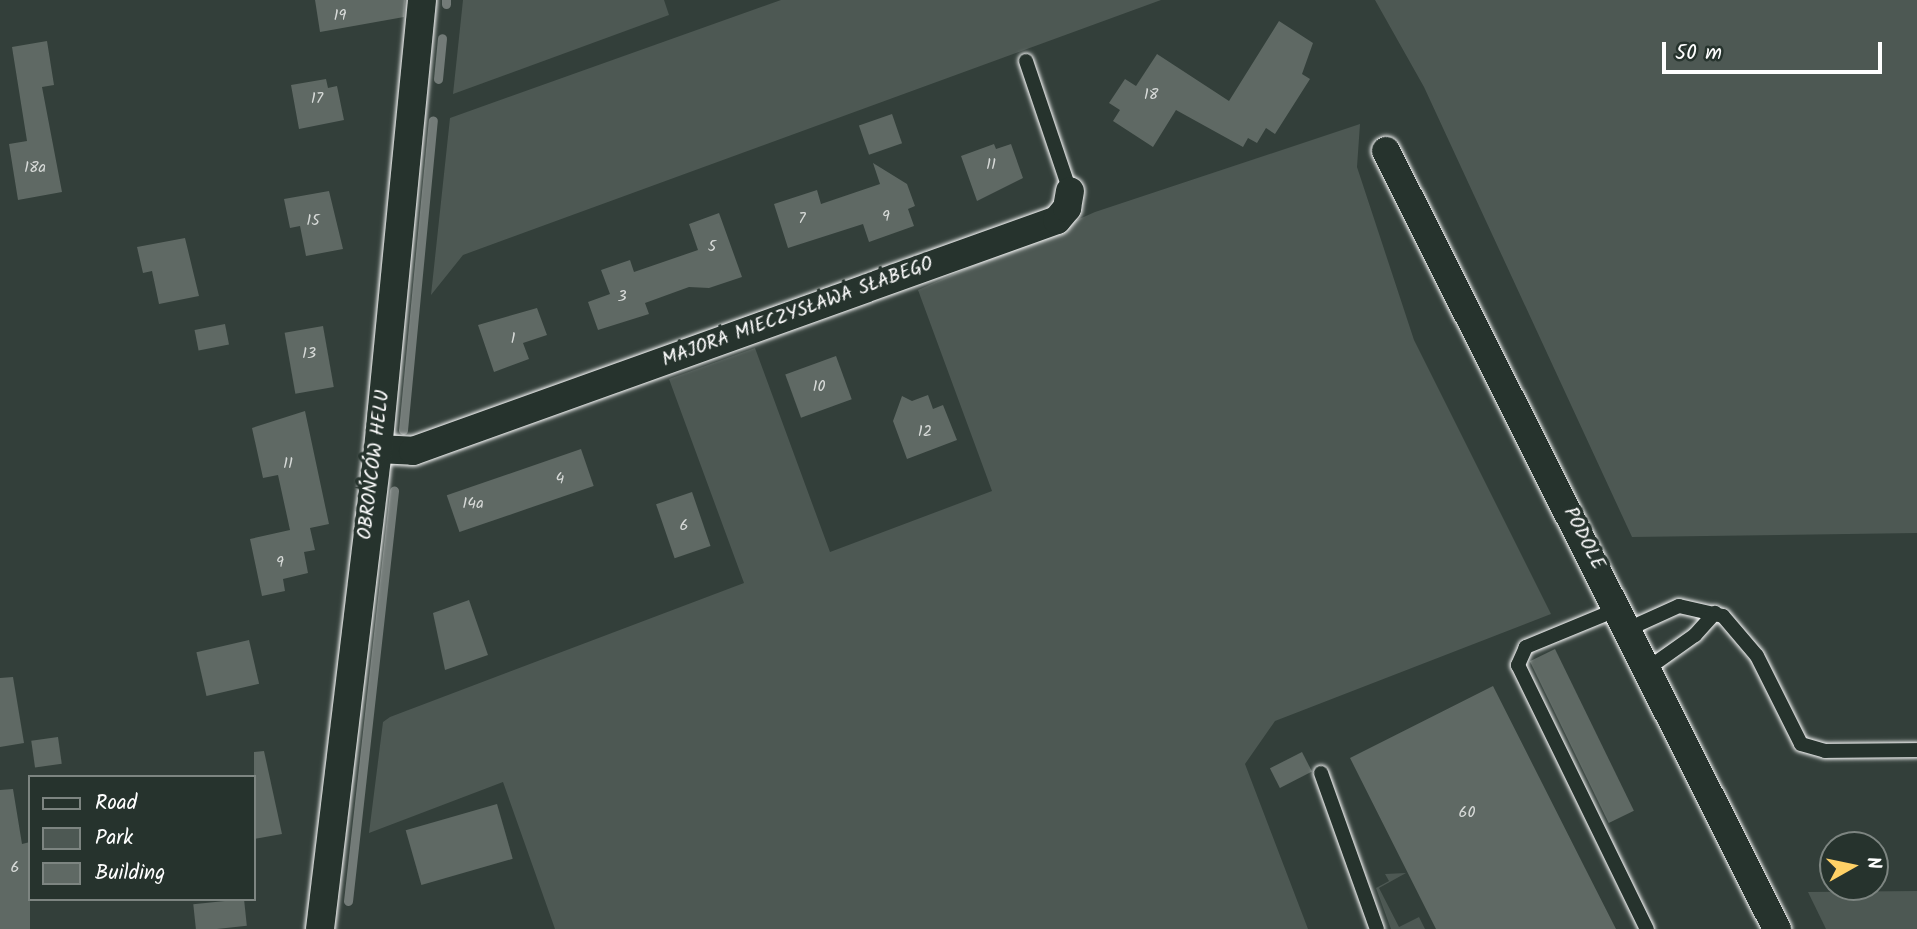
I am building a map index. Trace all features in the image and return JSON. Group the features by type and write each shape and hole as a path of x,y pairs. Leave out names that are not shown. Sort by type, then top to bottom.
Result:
{"street":[{"name":"OBROŃCÓW HELU","path":"320,929 377,449 422,0"},
{"name":"PODOLE","path":"1386,151 1777,929"},
{"name":"MAJORA MIECZYSŁAWA SŁABEGO","path":"377,449 413,451 1057,220 1067,208 1070,191"}],"lane":[{"name":"MAJORA MIECZYSŁAWA SŁABEGO","path":"1026,61 1070,191"},
{"path":"1647,929 1517,665 1526,647 1679,606 1715,613 1734,624 1757,656 1801,744 1829,752 1917,750"},
{"path":"1647,668 1695,635 1715,613"},
{"path":"1321,773 1377,929"}],"green space":[{"path":"463,0 664,0 669,15 453,94"},
{"path":"781,0 1161,0 463,255 431,295 450,118"},
{"path":"1375,0 1917,0 1917,533 1632,537 1424,87"},
{"path":"1360,124 1357,167 1414,340 1551,614 1275,721 1245,764 1308,929 555,929 503,782 369,833 383,722 390,717 744,583 669,379 755,348 830,552 992,491 918,290 1095,212"},
{"path":"1406,873 1379,888 1399,927 1419,917 1425,929 1391,929 1376,888 1389,881 1385,874"},
{"path":"1889,891 1917,891 1917,929 1826,929 1808,892 1819,892 1819,901 1889,901"}],"building":[{"path":"315,0 405,0 404,17 320,32"},
{"path":"1279,21 1313,43 1302,74 1310,79 1275,134 1266,128 1257,143 1248,138 1243,147 1176,110 1153,147 1113,121 1120,110 1109,103 1125,79 1136,86 1157,54 1229,101"},
{"path":"47,41 54,85 42,87 62,192 18,200 9,144 27,141 12,47"},
{"path":"326,79 328,88 337,86 344,120 299,129 291,85"},
{"path":"892,114 902,143 869,155 859,125"},
{"path":"994,144 996,149 1011,144 1023,178 977,201 961,156"},
{"path":"873,163 907,184 915,206 908,209 914,226 869,242 863,224 788,248 774,204 817,190 821,204 880,184"},
{"path":"329,191 343,249 306,256 300,226 290,228 284,199"},
{"path":"719,213 742,277 709,288 689,287 645,303 649,314 598,330 588,302 610,294 601,270 630,260 634,272 698,250 689,224"},
{"path":"185,238 199,296 159,304 152,271 143,273 137,247"},
{"path":"537,308 547,335 523,343 529,359 494,372 478,325"},
{"path":"225,324 229,345 199,351 195,330"},
{"path":"323,326 334,387 295,394 285,333"},
{"path":"836,356 852,399 801,418 785,374"},
{"path":"928,395 933,409 943,405 957,440 907,459 893,421 902,396 912,401"},
{"path":"305,411 329,524 310,528 315,550 304,552 308,573 283,579 285,591 262,596 250,539 290,530 278,475 263,478 252,428"},
{"path":"581,449 594,486 459,532 447,495"},
{"path":"692,492 711,546 675,558 656,504"},
{"path":"469,600 488,655 445,670 433,613"},
{"path":"249,640 259,684 207,696 196,652"},
{"path":"1555,649 1634,811 1609,823 1530,661"},
{"path":"13,677 24,743 0,747 0,678"},
{"path":"1493,686 1616,929 1436,929 1350,758"},
{"path":"58,737 62,764 35,767 31,741"},
{"path":"264,751 282,834 256,839 256,775 254,752"},
{"path":"1302,752 1312,772 1280,788 1270,768"},
{"path":"13,789 22,844 28,842 30,929 0,929 0,790"},
{"path":"497,804 513,859 421,885 406,830"},
{"path":"244,901 247,926 196,929 193,904"}],"waterway":[{"path":"438,79 442,38"},
{"path":"403,430 433,120"},
{"path":"348,901 394,491"}]}
